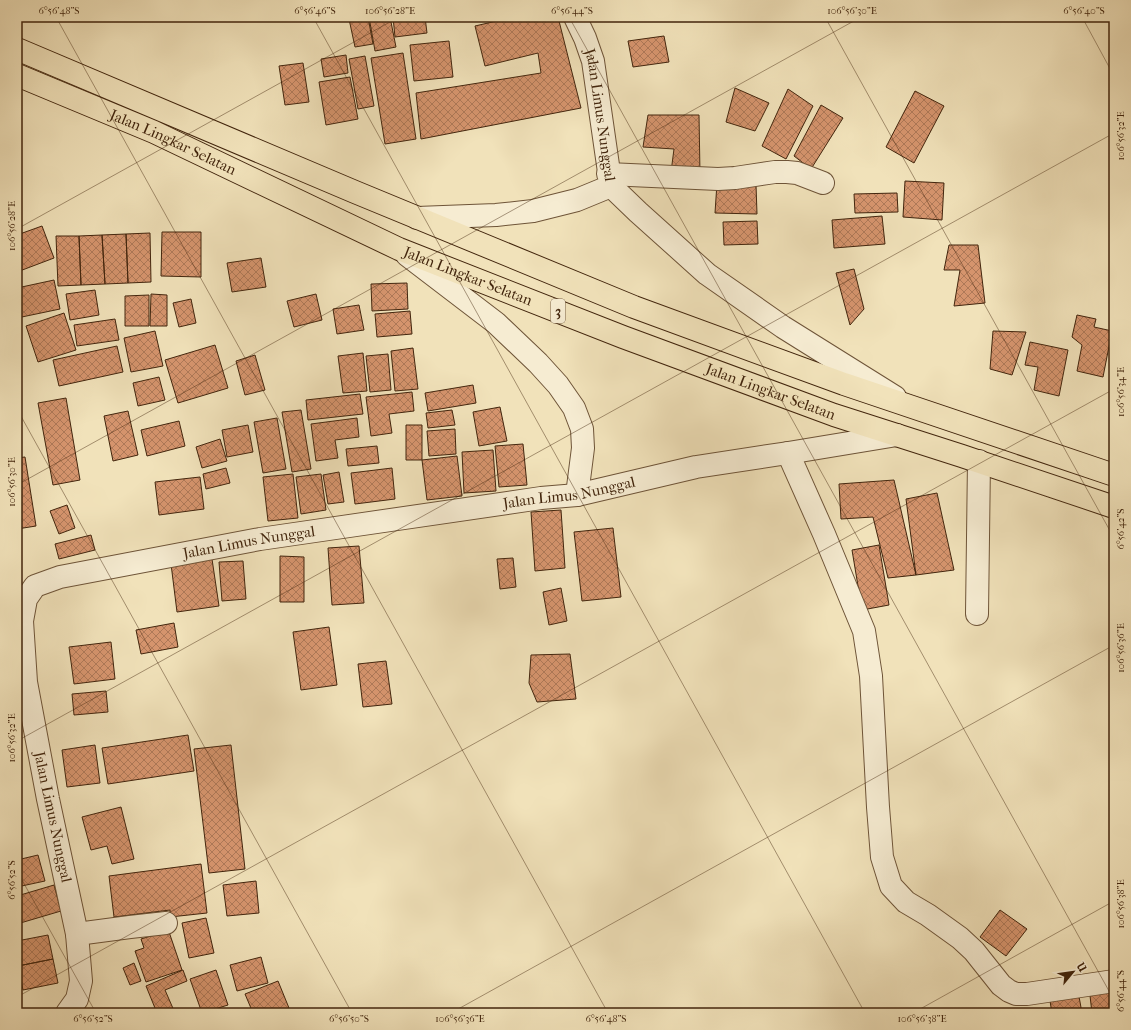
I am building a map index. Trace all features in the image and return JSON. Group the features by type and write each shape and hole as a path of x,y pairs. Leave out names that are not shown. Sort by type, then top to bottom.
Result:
{"main road":[{"name":"Jalan Lingkar Selatan","path":"17,49 417,218 634,307 911,407 1114,475"},
{"name":"Jalan Lingkar Selatan","path":"17,75 154,132 398,249 623,337 834,415 979,461 1114,507"}],"street":[{"name":"Jalan Limus Nunggal","path":"417,218 496,215 533,211 577,200 610,180 593,61 585,38 575,17"},
{"path":"610,180 718,179 775,172 787,172 802,174 822,183"},
{"path":"610,180 638,212 707,274 784,327 911,407"},
{"path":"398,249 496,323 538,363 558,385 574,408 582,429 583,448 577,495"},
{"name":"Jalan Limus Nunggal","path":"67,1013 77,999 81,981 77,934 48,799 26,682 22,621 26,599 26,586 60,577 260,539 533,499 577,495 696,467 788,454 897,435"},
{"path":"788,454 824,534 864,631 871,676 882,856 891,886 906,902 928,915 960,938 974,951 1001,984 1009,991 1016,994 1027,994 1114,981"},
{"path":"977,614 979,461"},
{"path":"77,934 166,923"}],"building":[{"path":"368,17 373,44 355,47 349,19"},
{"path":"369,17 390,17 396,47 375,51"},
{"path":"393,17 425,17 427,33 395,37"},
{"path":"514,17 558,17 581,108 421,139 416,93 541,73 538,53 485,66 475,26"},
{"path":"664,36 669,62 633,67 628,41"},
{"path":"449,41 453,77 414,81 410,45"},
{"path":"403,53 416,139 385,144 371,58"},
{"path":"346,55 348,73 324,77 321,59"},
{"path":"365,56 374,106 358,109 349,59"},
{"path":"303,63 309,102 285,105 279,66"},
{"path":"350,77 358,119 326,125 319,82"},
{"path":"735,88 769,103 755,131 726,122"},
{"path":"788,89 813,106 786,159 762,146"},
{"path":"915,91 944,106 914,163 886,147"},
{"path":"821,105 843,118 811,169 794,156"},
{"path":"648,115 699,115 700,174 671,172 674,149 643,147"},
{"path":"905,181 944,183 942,220 903,217"},
{"path":"717,183 756,185 757,214 715,213"},
{"path":"897,193 898,212 855,213 854,194"},
{"path":"882,216 885,244 834,248 832,220"},
{"path":"757,221 758,244 724,245 723,222"},
{"path":"42,226 54,258 17,272 17,235"},
{"path":"162,232 201,232 201,277 161,276"},
{"path":"150,233 151,282 128,283 126,234"},
{"path":"126,234 128,283 105,284 102,235"},
{"path":"102,235 105,284 81,285 79,236"},
{"path":"56,236 79,236 81,285 58,286"},
{"path":"949,245 978,245 985,303 954,306 960,270 944,270"},
{"path":"261,258 266,287 232,292 227,263"},
{"path":"854,269 864,309 850,325 836,273"},
{"path":"54,280 60,309 17,318 17,288"},
{"path":"407,283 408,309 372,311 371,284"},
{"path":"95,290 99,315 70,320 66,294"},
{"path":"151,294 167,295 167,326 150,326"},
{"path":"316,294 322,320 294,327 287,301"},
{"path":"149,295 149,326 125,326 125,296"},
{"path":"191,299 196,323 179,327 173,303"},
{"path":"359,305 364,330 337,334 333,309"},
{"path":"410,311 412,334 377,337 375,314"},
{"path":"64,313 76,350 38,362 26,326"},
{"path":"1077,315 1096,319 1094,327 1112,331 1103,377 1077,371 1082,345 1072,337"},
{"path":"115,319 119,340 77,346 74,325"},
{"path":"155,331 163,366 131,372 124,338"},
{"path":"993,331 1026,332 1012,375 990,369"},
{"path":"1030,342 1068,350 1059,396 1034,390 1038,367 1025,365"},
{"path":"215,345 228,388 178,403 165,360"},
{"path":"117,346 123,372 59,386 53,360"},
{"path":"413,348 418,389 395,391 391,351"},
{"path":"363,353 367,391 343,393 338,356"},
{"path":"388,354 391,390 370,392 366,356"},
{"path":"255,355 265,390 245,395 236,361"},
{"path":"159,377 165,400 138,406 133,383"},
{"path":"473,385 476,403 428,411 425,393"},
{"path":"412,392 414,411 389,414 392,433 371,436 366,397"},
{"path":"360,394 363,414 308,420 306,400"},
{"path":"66,398 80,480 53,485 38,403"},
{"path":"500,407 507,441 479,446 473,412"},
{"path":"301,410 311,469 292,472 282,412"},
{"path":"452,410 455,425 428,428 426,413"},
{"path":"128,411 138,455 113,461 104,416"},
{"path":"277,418 286,469 263,473 254,422"},
{"path":"357,418 359,437 335,440 338,458 316,461 311,424"},
{"path":"179,421 185,446 147,456 141,430"},
{"path":"248,425 253,452 227,457 222,430"},
{"path":"406,425 422,425 422,460 406,460"},
{"path":"455,429 456,454 429,456 427,431"},
{"path":"220,439 227,461 202,468 196,447"},
{"path":"523,444 527,485 499,487 495,446"},
{"path":"377,446 379,463 348,466 346,449"},
{"path":"493,450 496,491 464,493 462,452"},
{"path":"457,456 462,496 427,500 422,460"},
{"path":"25,457 36,526 17,529 17,458"},
{"path":"226,468 230,483 206,489 203,474"},
{"path":"392,468 395,499 355,504 351,473"},
{"path":"339,472 344,502 328,504 323,475"},
{"path":"293,474 298,518 268,521 263,477"},
{"path":"321,474 326,510 301,514 296,477"},
{"path":"200,477 204,509 159,515 155,482"},
{"path":"894,480 916,575 888,578 873,517 841,519 839,484"},
{"path":"937,493 954,570 916,575 906,499"},
{"path":"67,505 75,528 59,534 50,511"},
{"path":"561,510 565,568 535,571 531,512"},
{"path":"613,528 621,597 582,601 574,532"},
{"path":"91,535 95,550 59,559 55,544"},
{"path":"879,545 889,605 862,610 852,550"},
{"path":"359,546 364,603 332,605 328,548"},
{"path":"280,556 304,557 304,602 280,602"},
{"path":"513,558 516,587 500,589 497,559"},
{"path":"212,559 219,606 177,612 171,564"},
{"path":"243,561 246,599 222,601 219,562"},
{"path":"561,588 567,621 549,625 543,592"},
{"path":"174,623 178,647 141,654 136,630"},
{"path":"329,627 337,685 301,690 293,632"},
{"path":"111,642 115,679 74,684 69,647"},
{"path":"570,654 576,699 537,702 529,683 531,655"},
{"path":"386,661 392,704 363,707 358,664"},
{"path":"106,691 108,712 74,715 72,694"},
{"path":"188,735 194,771 108,784 102,748"},
{"path":"95,745 100,783 67,787 62,750"},
{"path":"231,745 245,869 209,873 194,749"},
{"path":"121,807 134,859 112,864 107,846 91,850 82,817"},
{"path":"38,855 45,881 17,887 17,860"},
{"path":"201,864 207,913 170,917 170,910 114,917 109,876"},
{"path":"256,881 259,913 227,916 223,885"},
{"path":"54,885 61,911 17,924 17,896"},
{"path":"1000,910 1027,929 1006,956 980,937"},
{"path":"206,918 214,953 189,958 182,923"},
{"path":"167,926 182,970 146,982 135,951 144,948 141,939 154,935"},
{"path":"48,935 53,959 18,966 17,941"},
{"path":"261,957 268,983 237,991 230,965"},
{"path":"53,959 58,983 23,990 18,966"},
{"path":"134,963 141,981 130,985 123,968"},
{"path":"183,970 187,981 165,990 175,1013 157,1013 146,986"},
{"path":"216,970 228,1005 202,1013 190,979"},
{"path":"278,981 289,1008 275,1013 253,1013 245,994"},
{"path":"1114,985 1114,1013 1092,1013 1089,987"},
{"path":"1078,991 1082,1013 1052,1013 1049,995"}]}
